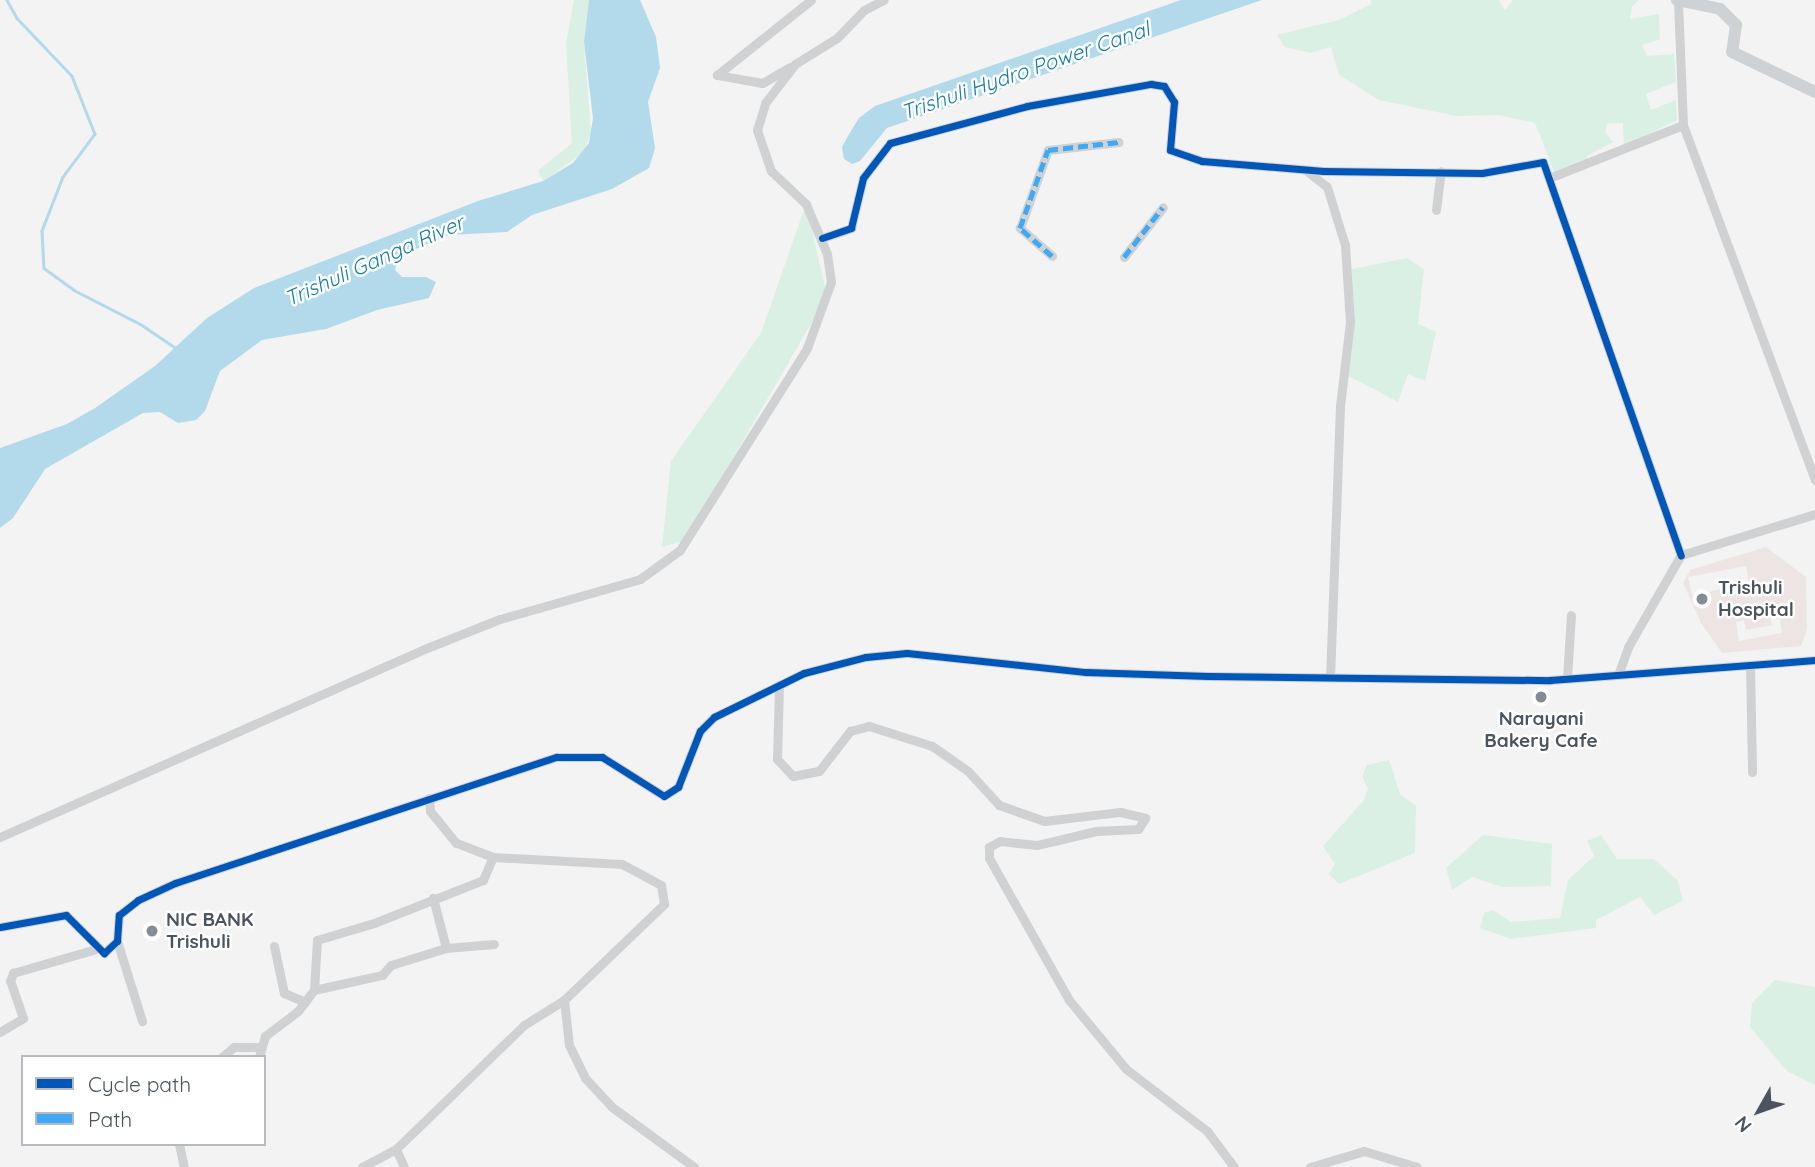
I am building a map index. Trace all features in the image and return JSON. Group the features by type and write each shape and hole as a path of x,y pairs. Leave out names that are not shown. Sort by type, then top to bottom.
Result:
{"street":[{"path":"811,0 718,75 762,83 837,38 864,10 884,0"},
{"path":"1815,92 1732,52 1736,25 1720,9 1677,1 1683,125 1815,480"},
{"path":"0,837 432,646 500,619 640,579 680,550 807,348 831,282 822,238 806,204 771,171 757,130 765,103 795,64"},
{"path":"822,238 852,228 863,178 890,143 1027,106 1151,84 1164,86 1174,102 1170,150 1181,156 1303,169 1482,173 1543,162 1681,555"},
{"path":"1549,178 1683,125"},
{"path":"1052,256 1020,228 1048,150 1119,142"},
{"path":"1303,169 1327,187 1345,245 1350,322 1340,406 1330,676"},
{"path":"1436,210 1441,171"},
{"path":"1124,257 1163,207"},
{"path":"1618,675 1628,647 1681,555 1815,514"},
{"path":"1567,678 1571,615"},
{"path":"142,1021 117,941 118,915 138,900 429,798 557,757 602,757 664,796 678,787 700,731 714,718 779,685 835,664 907,653 1086,672 1567,678 1815,660"},
{"path":"1750,665 1752,772"},
{"path":"779,685 777,759 793,776 819,771 850,731 869,726 932,746 968,771 999,805 1044,821 1120,812 1145,818 1138,829 1096,831 1037,845 1000,841 989,846 989,858 1069,1000 1126,1069 1206,1131 1234,1167"},
{"path":"362,1167 396,1149 523,1025 564,1000 664,904 661,885 622,864 494,857 456,843 430,811 429,798"},
{"path":"224,1055 234,1047 259,1052 265,1036 305,1002 314,989 317,940 488,877 494,857"},
{"path":"433,898 446,947"},
{"path":"0,927 66,915 96,949 104,953 117,941"},
{"path":"314,989 382,975 391,965 446,947 494,944"},
{"path":"274,946 284,993 305,1002"},
{"path":"0,1032 23,1018 10,981 13,973 96,949"},
{"path":"564,1000 569,1045 585,1078 612,1107 694,1167"},
{"path":"179,1146 184,1167"},
{"path":"396,1149 404,1167"},
{"path":"1310,1167 1364,1151 1417,1167"}],"shaded area":[{"name":"Trishuli Hospital","path":"1766,547 1806,577 1807,629 1801,646 1722,653 1701,623 1683,583 1690,570","holes":["1746,566 1749,584 1692,595 1688,577","1779,613 1782,633 1739,641 1736,622 1744,620 1746,630 1772,625 1770,614"]}],"green space":[{"path":"574,0 589,0 584,42 591,134 583,153 543,181 538,171 572,143 566,44"},
{"path":"1371,0 1498,0 1505,10 1513,0 1639,0 1632,7 1630,19 1659,14 1660,39 1642,45 1647,56 1674,54 1676,82 1646,94 1651,110 1676,100 1677,120 1624,147 1623,123 1608,123 1605,132 1613,142 1587,156 1588,162 1555,174 1535,123 1498,115 1456,116 1379,100 1339,75 1331,47 1311,53 1285,47 1277,35 1339,20 1371,4"},
{"path":"806,204 827,296 685,541 662,547 671,461 761,333"},
{"path":"1407,258 1424,269 1418,324 1436,332 1425,381 1408,374 1398,402 1347,375 1352,352 1352,269"},
{"path":"1389,760 1400,794 1416,806 1415,853 1339,884 1329,874 1335,864 1323,846 1363,801 1368,789 1362,776 1367,765"},
{"path":"1483,835 1552,844 1551,886 1502,887 1472,877 1452,890 1446,868"},
{"path":"1601,835 1617,859 1654,859 1678,881 1683,901 1654,915 1640,897 1596,920 1596,928 1511,939 1480,928 1484,913 1493,910 1511,922 1560,918 1568,880 1594,856 1587,841"},
{"path":"1775,980 1815,987 1815,1085 1787,1071 1750,1027 1752,1003"}],"water":[{"name":"Trishuli Ganga River","path":"589,0 640,0 656,37 660,68 648,102 655,148 649,168 612,189 532,215 507,232 449,235 411,251 397,262 395,270 402,277 426,277 436,282 429,298 377,310 326,329 262,340 220,371 205,411 196,420 178,423 160,412 143,413 45,469 13,518 0,528 0,448 67,424 95,408 155,366 207,318 254,288 478,201 543,181 573,163 589,143 593,118 584,42"},
{"name":"Trishuli Hydro Power Canal","path":"1181,0 1262,0 887,128 860,161 852,164 844,159 842,147 848,136 859,118 875,106"}],"waterway":[{"path":"7,0 17,18 72,76 95,134 63,177 42,231 44,268 74,290 142,325 176,348"}],"marked path":[{"path":"1052,256 1020,228 1048,150 1119,142"},
{"path":"1124,257 1163,207"}],"cycle path":[{"path":"822,238 851,228 863,178 890,143 1027,106 1151,84 1164,86 1174,102 1170,150 1202,161 1324,171 1482,173 1543,162 1681,555"},
{"path":"0,927 66,915 104,953 117,941 119,915 138,900 175,883 557,757 602,757 664,796 678,787 700,731 714,717 804,673 866,657 907,653 1086,672 1550,680 1815,660"}],"place":[{"name":"Trishuli Hospital","path":"1702,599"},
{"name":"Narayani Bakery Cafe","path":"1541,697"},
{"name":"NIC BANK Trishuli","path":"152,931"}]}
